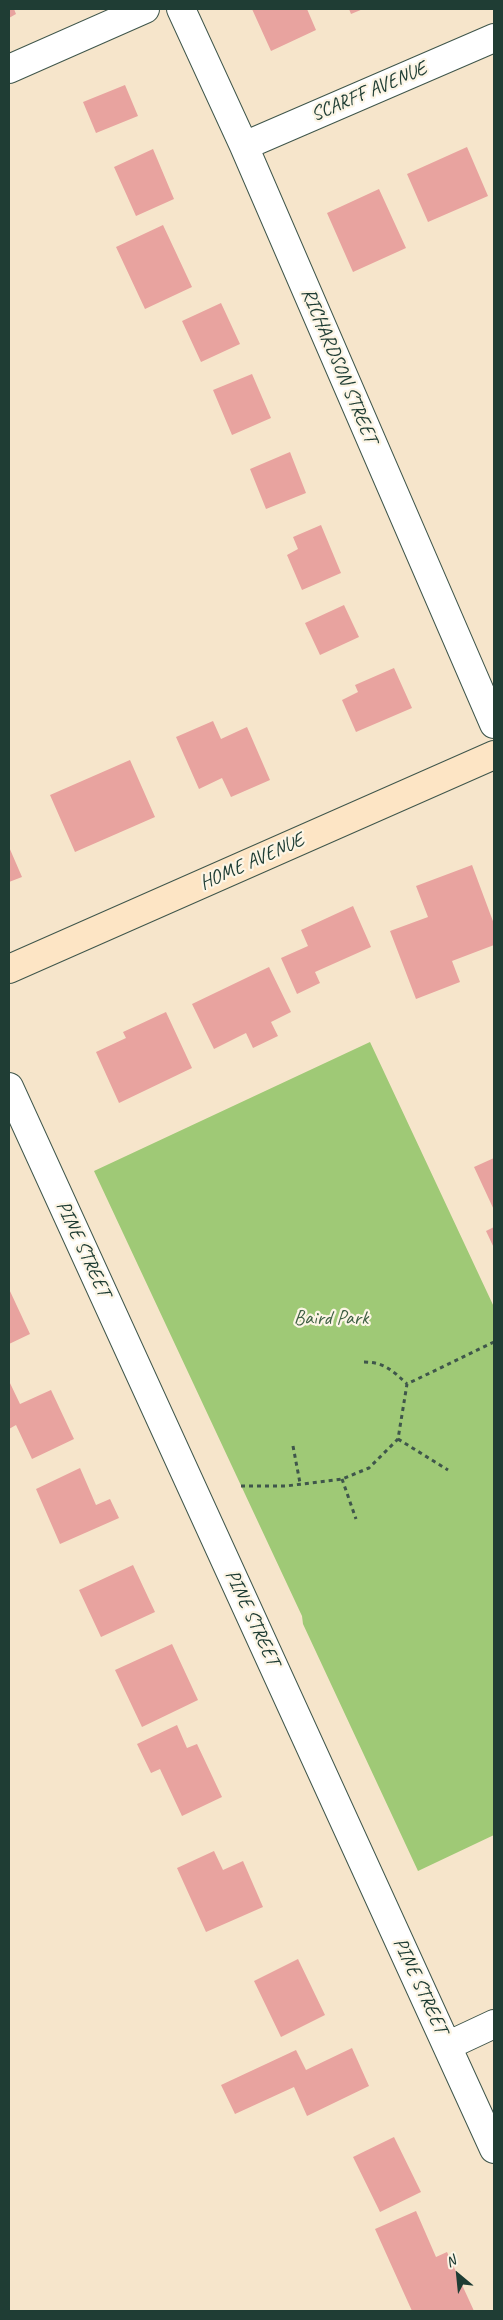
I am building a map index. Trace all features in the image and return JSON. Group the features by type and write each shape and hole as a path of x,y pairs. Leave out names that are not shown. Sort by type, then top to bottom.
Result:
{"main road":[{"name":"HOME AVENUE","path":"9,969 494,755"}],"street":[{"path":"9,69 145,9"},
{"name":"RICHARDSON STREET","path":"181,9 244,146 494,724"},
{"name":"SCARFF AVENUE","path":"244,146 494,38"},
{"name":"PINE STREET","path":"9,1086 494,2149"},
{"path":"447,2046 494,2024"}],"path":[{"path":"407,1384 494,1342"},
{"path":"364,1362 377,1362 389,1367 407,1384"},
{"path":"240,1486 286,1486 342,1479 368,1468 398,1439 407,1384"},
{"path":"398,1439 448,1470"},
{"path":"293,1446 300,1483"},
{"path":"342,1479 356,1518"}],"green space":[{"name":"Baird Park","path":"370,1042 494,1307 494,1835 418,1871 303,1624 302,1616 94,1171"}],"building":[{"path":"9,9 14,9 16,14 9,18"},
{"path":"252,9 307,9 316,30 271,51"},
{"path":"349,9 363,9 351,14"},
{"path":"125,85 138,116 96,133 83,102"},
{"path":"467,147 488,196 428,222 407,174"},
{"path":"153,149 174,199 136,216 114,167"},
{"path":"379,189 406,248 353,272 327,213"},
{"path":"163,225 192,287 145,309 116,247"},
{"path":"221,303 240,344 201,362 182,321"},
{"path":"252,374 271,418 232,435 213,390"},
{"path":"290,452 306,493 266,509 250,469"},
{"path":"321,525 341,573 302,590 287,555 298,549 293,537"},
{"path":"344,605 359,637 320,655 305,623"},
{"path":"394,668 412,708 356,732 342,700 358,692 355,685"},
{"path":"213,721 221,739 247,727 270,780 231,797 222,778 199,789 176,737"},
{"path":"130,760 155,817 75,852 50,795"},
{"path":"9,847 22,877 9,882"},
{"path":"472,865 494,924 494,945 452,961 460,982 416,999 390,931 428,917 416,886"},
{"path":"353,906 371,947 315,972 320,983 297,994 281,958 308,946 301,930"},
{"path":"269,967 291,1012 271,1022 278,1036 253,1048 246,1033 214,1049 192,1004"},
{"path":"166,1012 192,1068 119,1103 96,1052 126,1038 123,1032"},
{"path":"494,1158 494,1210 474,1167"},
{"path":"494,1227 494,1248 486,1231"},
{"path":"9,1289 30,1334 9,1344"},
{"path":"9,1381 20,1404 51,1390 74,1439 32,1459 16,1425 9,1429"},
{"path":"80,1468 96,1505 110,1499 119,1518 60,1544 36,1489"},
{"path":"133,1565 155,1612 101,1637 79,1590"},
{"path":"172,1644 198,1700 142,1727 115,1670"},
{"path":"177,1725 187,1748 197,1744 222,1797 182,1816 160,1769 151,1773 137,1744"},
{"path":"214,1851 223,1870 243,1861 263,1907 206,1932 177,1868"},
{"path":"298,1959 325,2015 281,2037 254,1981"},
{"path":"352,2048 369,2086 307,2116 294,2087 235,2114 221,2085 296,2050 306,2070"},
{"path":"394,2137 421,2192 380,2212 353,2157"},
{"path":"416,2211 436,2257 447,2252 474,2311 412,2311 375,2229"}]}
